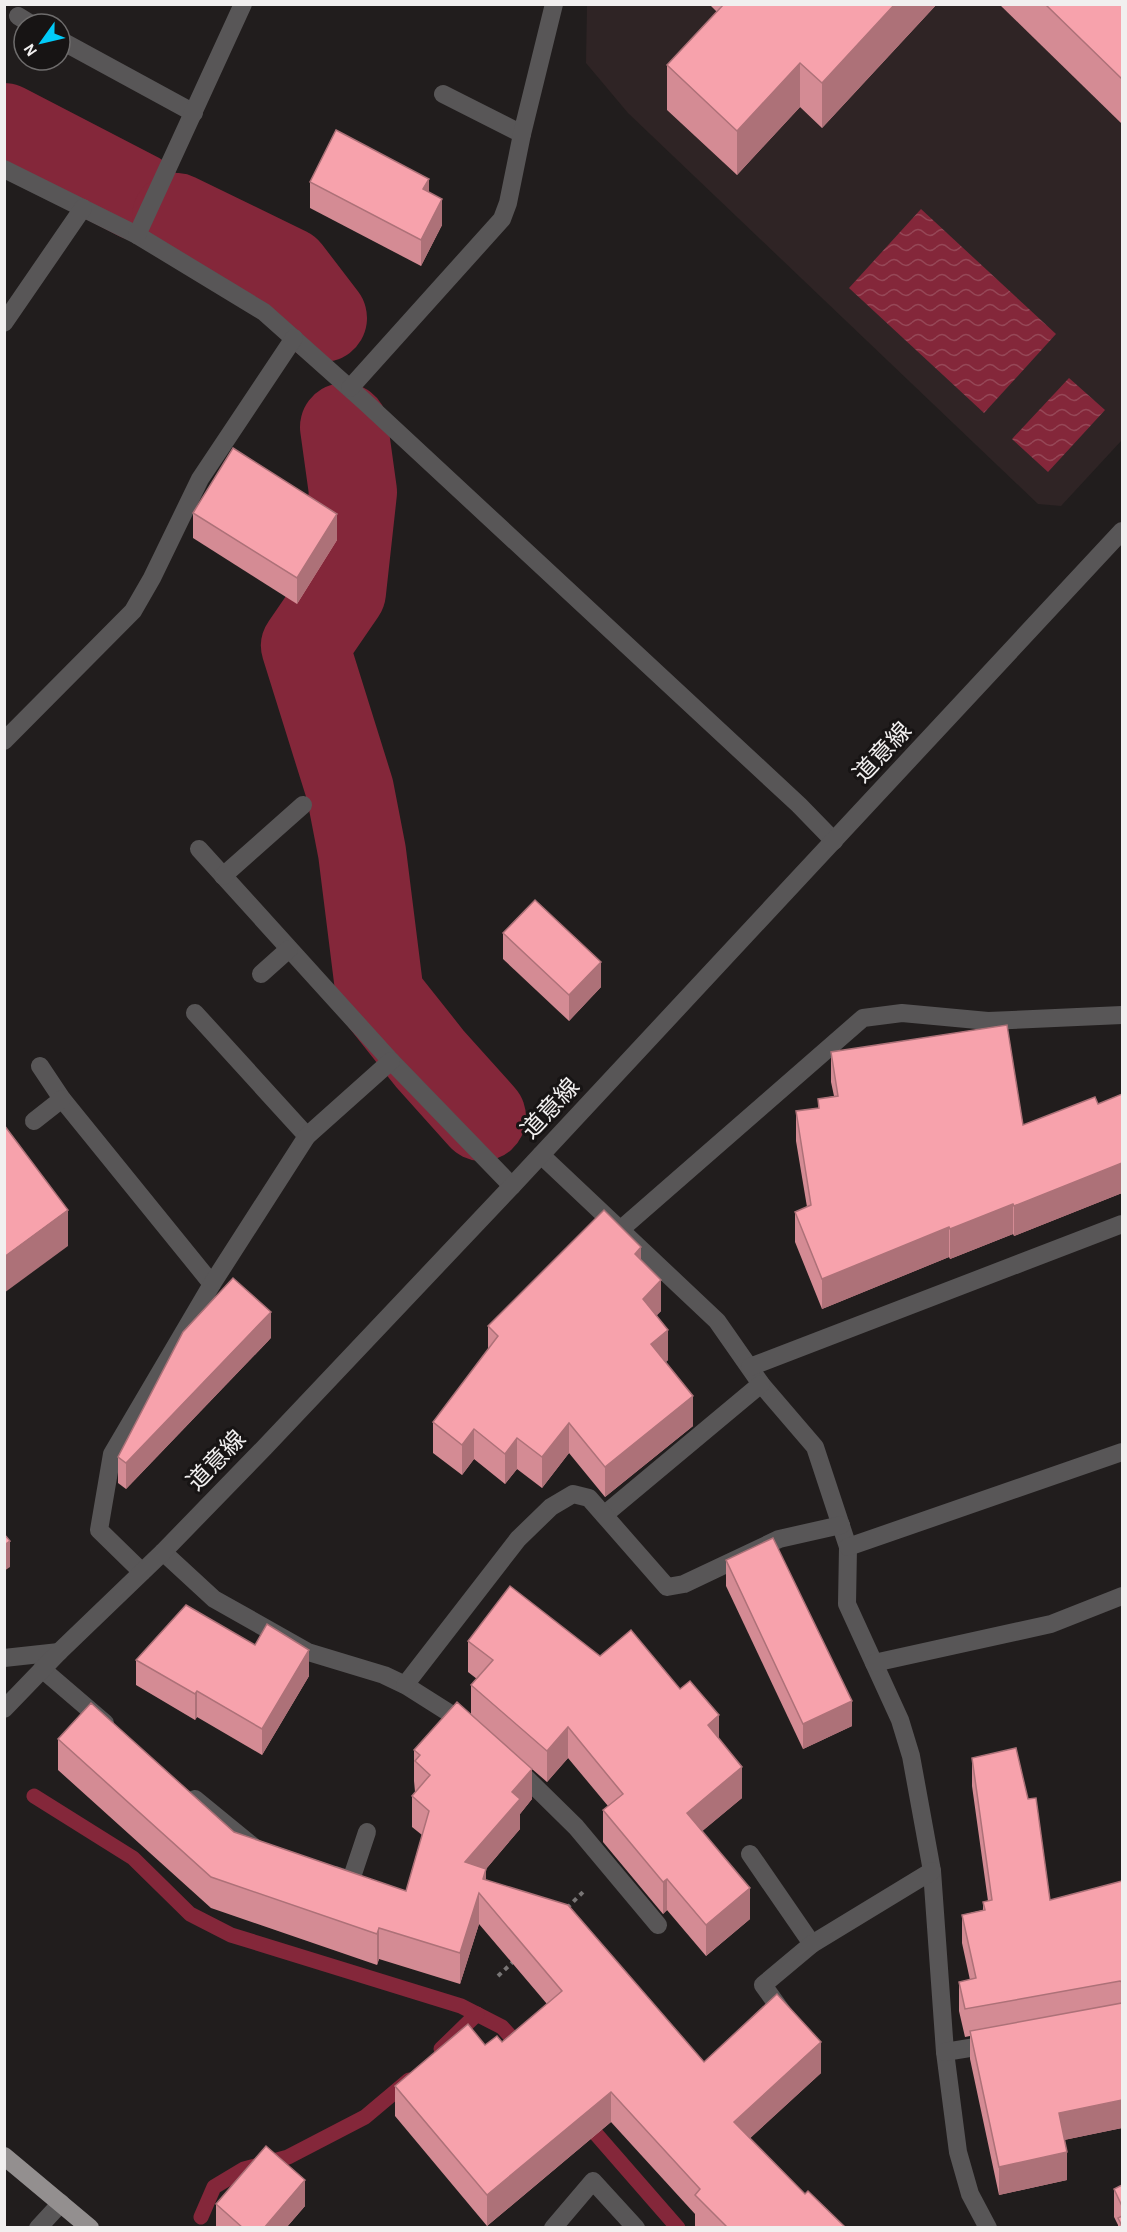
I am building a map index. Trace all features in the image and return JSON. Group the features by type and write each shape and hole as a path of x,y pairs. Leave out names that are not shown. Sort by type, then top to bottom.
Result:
{"main road":[{"path":"4,2156 90,2228"}],"street":[{"path":"137,235 243,4"},
{"path":"350,388 502,219 508,203 522,134 554,4"},
{"path":"72,47 194,113"},
{"path":"443,94 522,134"},
{"path":"4,169 137,235 264,312 350,388 799,805 834,841"},
{"path":"4,323 83,208"},
{"path":"4,741 133,611 152,578 200,478 294,338"},
{"name":"道意線","path":"4,1709 59,1652 163,1552 512,1186 1122,531"},
{"path":"223,876 303,805"},
{"path":"199,849 391,1061 512,1186"},
{"path":"261,974 289,949"},
{"path":"195,1013 307,1136"},
{"path":"620,1230 863,1018 902,1013 988,1021 1122,1015"},
{"path":"142,1572 99,1530 112,1454 212,1284 307,1136 391,1061"},
{"path":"40,1066 62,1099 212,1284"},
{"path":"34,1121 62,1099"},
{"path":"541,1155 717,1321 761,1384 815,1447 848,1547 847,1604 900,1720 910,1756 932,1871 945,2052 958,2152 974,2204 988,2228"},
{"path":"750,1367 1122,1224"},
{"path":"604,1515 761,1384"},
{"path":"848,1547 1122,1452"},
{"path":"405,1685 518,1539 551,1507 573,1494 589,1498 667,1587 684,1584 779,1539 841,1525"},
{"path":"163,1552 214,1599 308,1652 405,1685 454,1716 481,1738"},
{"path":"874,1663 1051,1624 1122,1596"},
{"path":"4,1658 59,1652"},
{"path":"42,1670 122,1737"},
{"path":"507,1760 576,1827 658,1924"},
{"path":"184,1789 255,1848 276,1856"},
{"path":"319,1870 351,1880 367,1832"},
{"path":"750,1854 812,1944"},
{"path":"799,2035 763,1985 812,1944 932,1871"},
{"path":"945,2052 1011,2041"},
{"path":"552,2228 593,2181 636,2228"},
{"path":"38,2228 61,2203"}],"path":[{"path":"562,1913 609,1866"},
{"path":"498,1976 522,1953"}],"shaded area":[{"path":"587,5 1122,5 1122,440 1061,506 1038,504 628,113 586,63"}],"water":[{"path":"921,209 1056,334 984,413 849,288"},
{"path":"1069,378 1105,410 1048,472 1012,439"}],"building":[{"path":"724,4 895,4 822,83 800,63 737,131 667,65"},
{"path":"1045,4 1122,4 1122,79"},
{"path":"336,130 429,179 423,189 442,199 421,240 310,182"},
{"path":"233,448 337,514 297,578 193,513"},
{"path":"535,900 601,962 569,995 503,933"},
{"path":"1007,1025 1023,1125 1095,1097 1098,1104 1122,1094 1122,1163 1014,1206 1013,1204 950,1229 949,1227 822,1279 795,1212 811,1205 796,1111 819,1108 818,1099 838,1096 831,1052"},
{"path":"4,1125 68,1210 4,1257"},
{"path":"604,1210 641,1247 635,1254 661,1280 643,1299 668,1330 651,1344 693,1396 605,1467 569,1423 542,1457 517,1438 505,1454 474,1429 462,1445 433,1422 498,1336 488,1326"},
{"path":"233,1278 271,1312 126,1463 118,1457 183,1332"},
{"path":"4,1534 10,1541 4,1545"},
{"path":"773,1538 852,1701 803,1724 726,1560"},
{"path":"510,1586 600,1656 631,1630 680,1689 690,1681 719,1715 708,1725 742,1767 687,1813 750,1888 706,1925 667,1879 663,1882 603,1810 623,1794 568,1727 547,1751 471,1685 493,1660 468,1641"},
{"path":"186,1605 255,1645 267,1624 309,1650 262,1729 197,1691 195,1694 136,1660"},
{"path":"457,1702 532,1769 512,1792 520,1799 465,1862 486,1869 483,1879 568,1905 704,2062 777,1994 821,2042 734,2122 805,2194 808,2191 846,2228 728,2228 695,2195 700,2189 611,2092 487,2195 395,2086 468,2024 485,2045 497,2036 502,2042 562,1991 479,1893 460,1953 379,1928 377,1934 211,1877 58,1739 91,1703 234,1832 406,1891 429,1811 412,1796 430,1775 415,1761 420,1755 414,1750"},
{"path":"1016,1748 1028,1799 1036,1798 1050,1900 1122,1881 1122,1982 965,2009 959,1982 976,1978 962,1915 985,1910 983,1902 992,1900 972,1758"},
{"path":"1122,2003 1122,2100 1059,2113 1067,2152 999,2167 970,2031"},
{"path":"266,2146 305,2180 264,2228 243,2228 216,2204"},
{"path":"1122,2185 1122,2206 1114,2189"}],"waterway":[{"path":"4,127 139,197"},
{"path":"176,217 287,271 323,318"},
{"path":"344,427 353,492 342,592 305,646 350,790 362,852 380,996 430,1059 482,1117"},
{"path":"34,1796 133,1858 190,1914 231,1935 461,2006 502,2027 522,2049"},
{"path":"441,2049 477,2014"},
{"path":"201,2217 214,2187 244,2169 288,2157 365,2117 409,2080"},
{"path":"583,2119 678,2228"}]}
